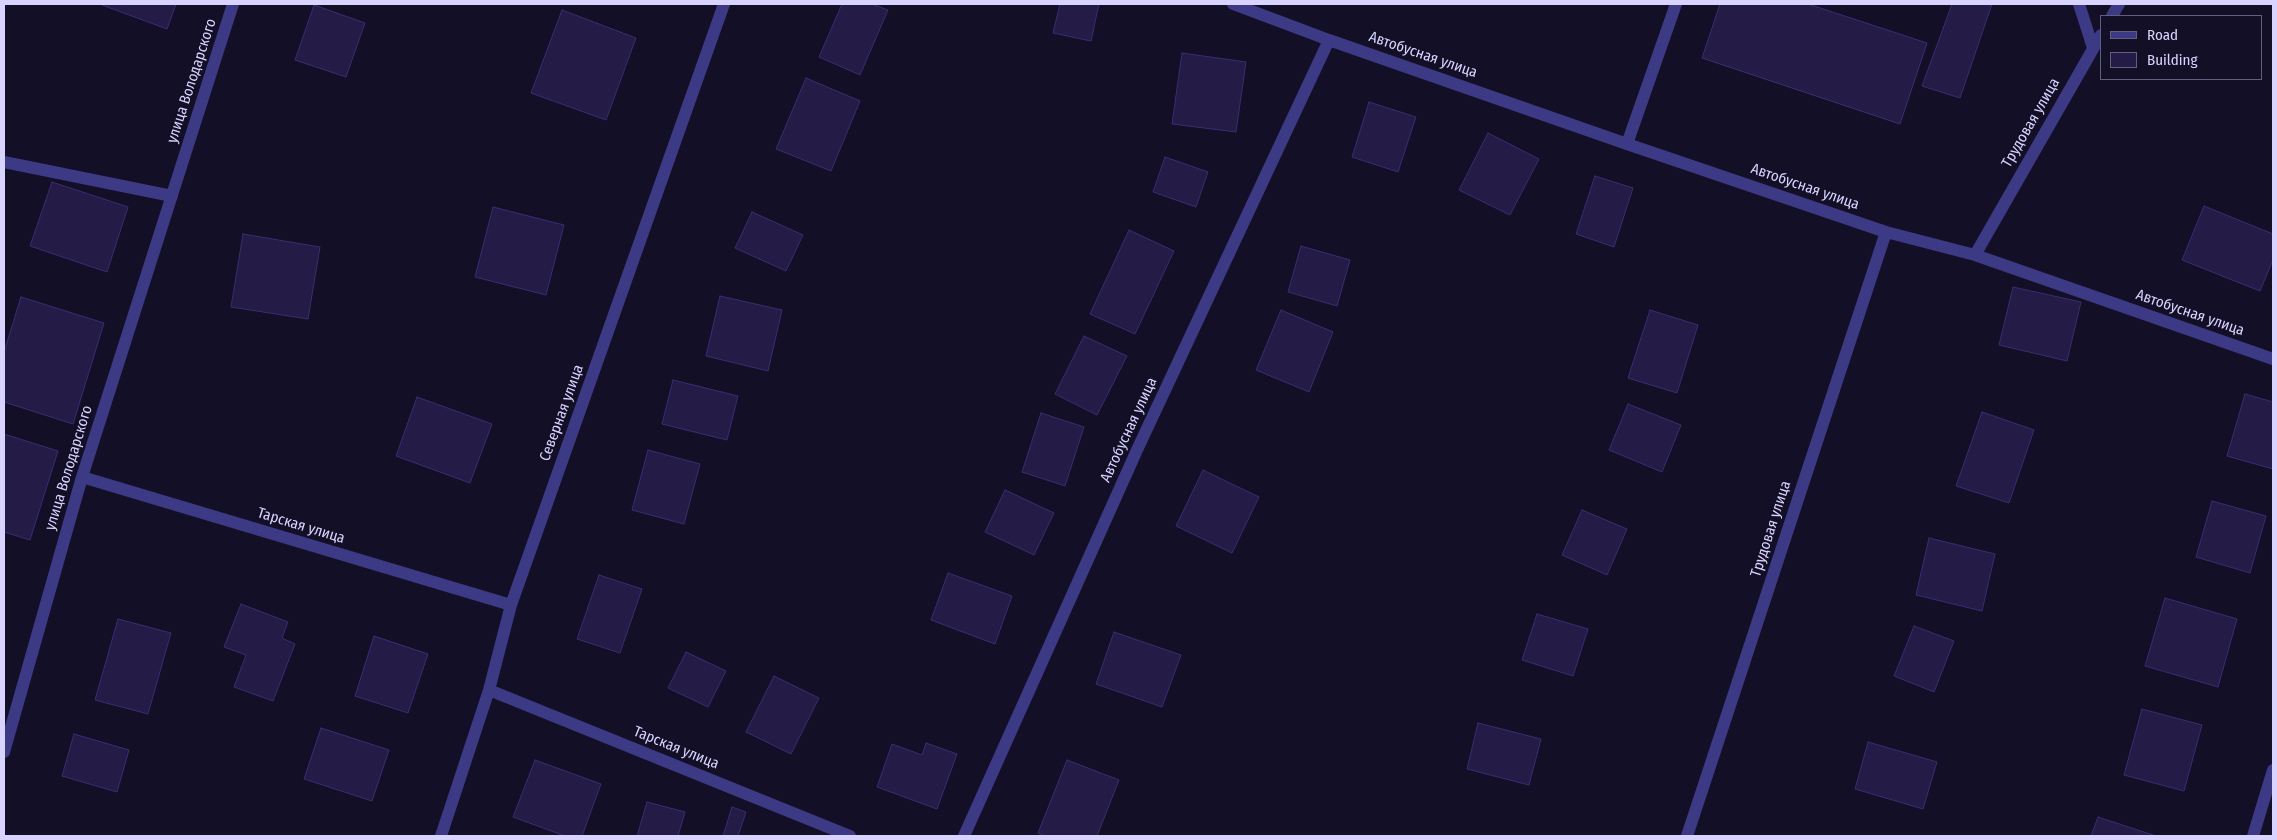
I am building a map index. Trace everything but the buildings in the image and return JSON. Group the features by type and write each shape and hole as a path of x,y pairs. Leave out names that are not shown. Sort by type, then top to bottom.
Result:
{"street":[{"name":"улица Володарского","path":"4,752 82,477 233,4"},
{"name":"Северная улица","path":"441,836 489,690 511,605 724,4"},
{"name":"Автобусная улица","path":"1233,4 1329,40 1627,144 1886,232 1975,255 2273,359"},
{"path":"1627,144 1676,4"},
{"path":"2079,4 2093,48"},
{"path":"2113,15 2120,4"},
{"name":"Трудовая улица","path":"1975,255 2100,36"},
{"name":"Автобусная улица","path":"964,836 1137,450 1329,40"},
{"path":"4,162 172,196"},
{"name":"Трудовая улица","path":"1686,836 1886,232"},
{"name":"Тарская улица","path":"82,477 511,605"},
{"name":"Тарская улица","path":"489,690 850,836"},
{"path":"2253,836 2273,770"}]}
